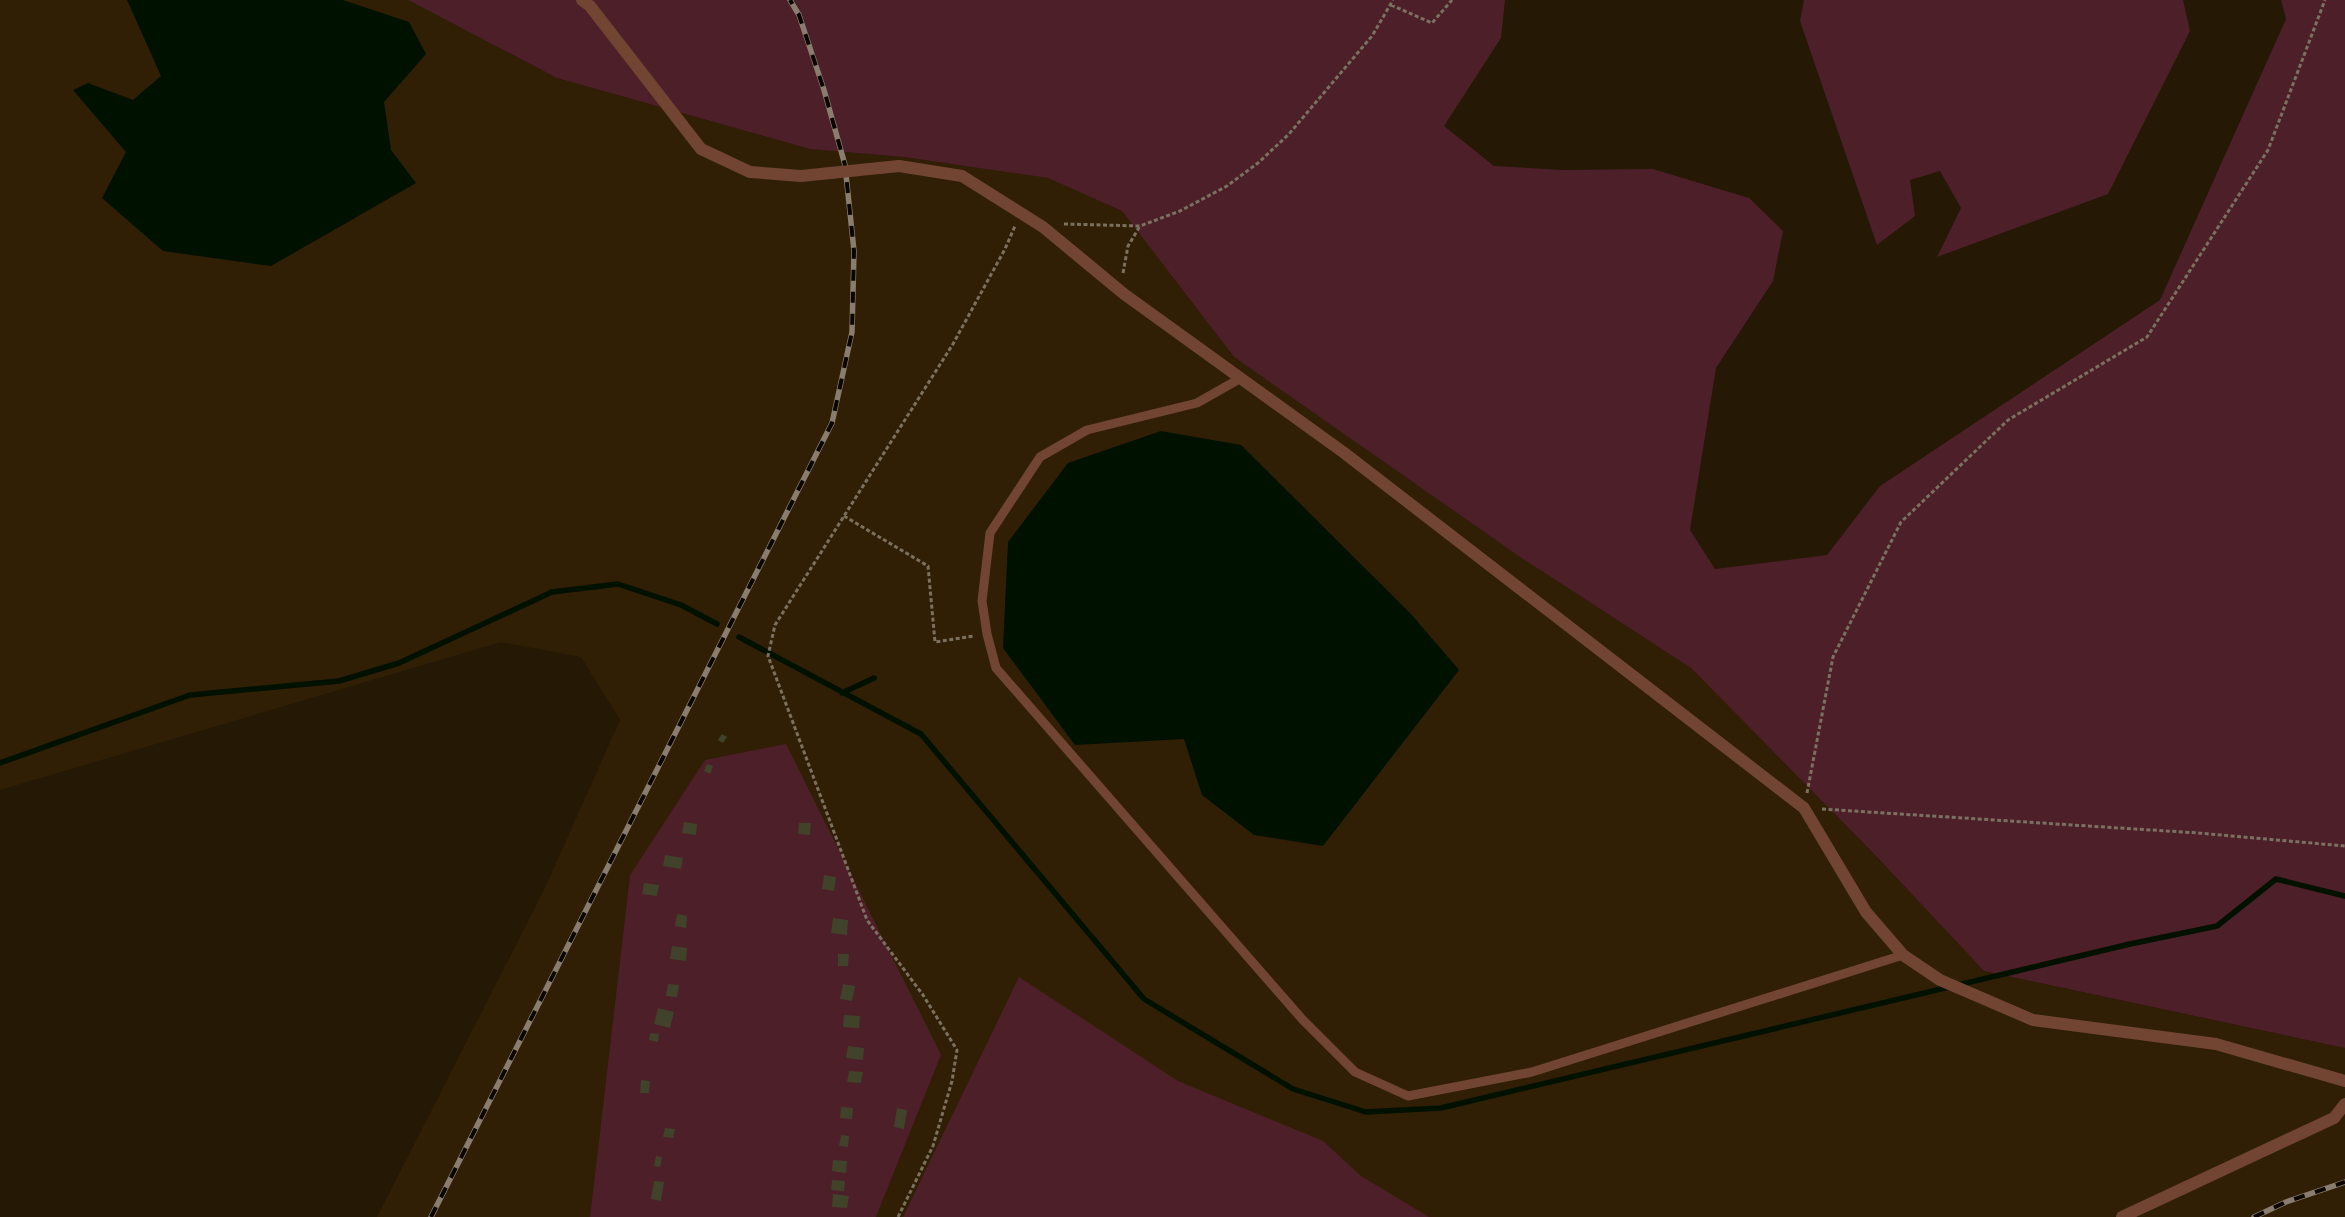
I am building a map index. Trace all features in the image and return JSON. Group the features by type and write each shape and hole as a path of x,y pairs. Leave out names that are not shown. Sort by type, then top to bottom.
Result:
{"street":[{"path":"582,0 590,6 701,149 750,172 801,176 899,166 962,176 1043,228 1124,294 1343,452 1804,808 1866,912 1903,955 1940,980 2033,1020 2216,1044 2345,1081"},
{"path":"2122,1217 2334,1118 2345,1104"}],"lane":[{"path":"1241,378 1197,403 1087,430 1040,457 990,533 982,601 987,634 996,668 1302,1019 1355,1072 1408,1096 1532,1072 1903,955"}],"path":[{"path":"1043,228 1060,224 1140,226 1180,211 1227,186 1258,163 1289,134 1372,36 1393,0"},
{"path":"1391,5 1432,23 1452,0"},
{"path":"2325,0 2268,150 2147,337 2008,420 1901,522 1833,657 1804,808 2198,833 2345,846"},
{"path":"898,1217 933,1146 952,1081 957,1050 922,995 867,920 768,656 775,625 953,344 1005,249 1019,213"},
{"path":"1124,294 1123,270 1128,246 1140,226"},
{"path":"844,516 928,566 935,642 987,634"}],"shaded area":[{"path":"0,0 408,0 557,78 810,149 904,157 1049,178 1122,211 1234,357 1520,557 1691,668 1876,856 1984,971 2345,1048 2345,1217 876,1217 941,1055 630,875 590,1217 377,1217 544,890 620,720 581,657 501,642 0,790"},
{"path":"127,0 343,0 409,22 426,54 384,102 391,150 416,183 271,266 163,251 102,198 126,152 73,90 88,83 133,100 161,76"},
{"path":"408,0 1505,0 1501,38 1444,126 1494,166 1563,170 1653,169 1749,198 1783,231 1773,281 1716,368 1690,530 1715,569 1827,555 1880,486 2160,300 2286,19 2281,0 2345,0 2345,1048 1984,971 1876,856 1691,668 1520,557 1234,357 1122,211 1048,178 904,157 810,149 557,78"},
{"path":"1804,0 2183,0 2190,31 2108,194 1937,257 1961,208 1940,171 1910,180 1915,216 1877,245 1800,21"},
{"path":"1161,431 1241,445 1411,614 1459,670 1323,846 1254,835 1202,795 1184,739 1075,745 1003,648 1008,542 1068,463"},
{"path":"786,744 941,1055 876,1217 590,1217 630,875 705,760"},
{"path":"1019,977 1178,1081 1323,1141 1361,1176 1429,1217 903,1217"}],"building":[{"path":"722,734 727,737 723,743 718,740"},
{"path":"707,764 713,766 710,774 704,771"},
{"path":"684,822 697,824 696,835 682,833"},
{"path":"799,823 811,823 810,835 798,834"},
{"path":"665,855 683,858 681,869 663,866"},
{"path":"824,875 836,877 834,891 822,889"},
{"path":"644,883 659,885 657,896 642,894"},
{"path":"677,914 687,916 686,928 675,926"},
{"path":"833,918 848,920 847,935 831,933"},
{"path":"672,946 687,948 686,961 670,959"},
{"path":"838,954 849,954 848,966 838,966"},
{"path":"668,984 679,985 677,997 666,996"},
{"path":"843,984 855,986 852,1001 840,999"},
{"path":"658,1008 674,1012 670,1028 654,1024"},
{"path":"844,1015 860,1016 859,1028 843,1027"},
{"path":"650,1033 659,1034 658,1042 649,1040"},
{"path":"848,1046 864,1048 863,1060 846,1058"},
{"path":"849,1071 863,1072 861,1083 847,1082"},
{"path":"641,1080 650,1081 649,1093 640,1093"},
{"path":"841,1107 853,1108 852,1119 840,1118"},
{"path":"897,1108 907,1110 904,1129 894,1127"},
{"path":"665,1128 675,1129 673,1138 663,1137"},
{"path":"841,1135 849,1136 848,1147 839,1146"},
{"path":"656,1156 662,1157 660,1167 654,1166"},
{"path":"833,1160 847,1161 846,1173 832,1171"},
{"path":"832,1180 845,1181 844,1191 831,1190"},
{"path":"654,1181 664,1182 661,1201 651,1199"},
{"path":"833,1194 849,1196 847,1208 832,1207"}],"waterway":[{"path":"0,763 190,695 339,681 399,663 552,592 618,584 681,605 717,624"},
{"path":"739,637 921,734 1144,999 1293,1089 1366,1112 1441,1108 2130,944 2217,926 2276,879 2345,896"},
{"path":"842,693 874,678"}],"railway":[{"path":"431,1217 832,423 852,332 854,251 845,165 824,90 799,15 790,0"},
{"path":"2254,1217 2286,1202 2345,1182"}]}
